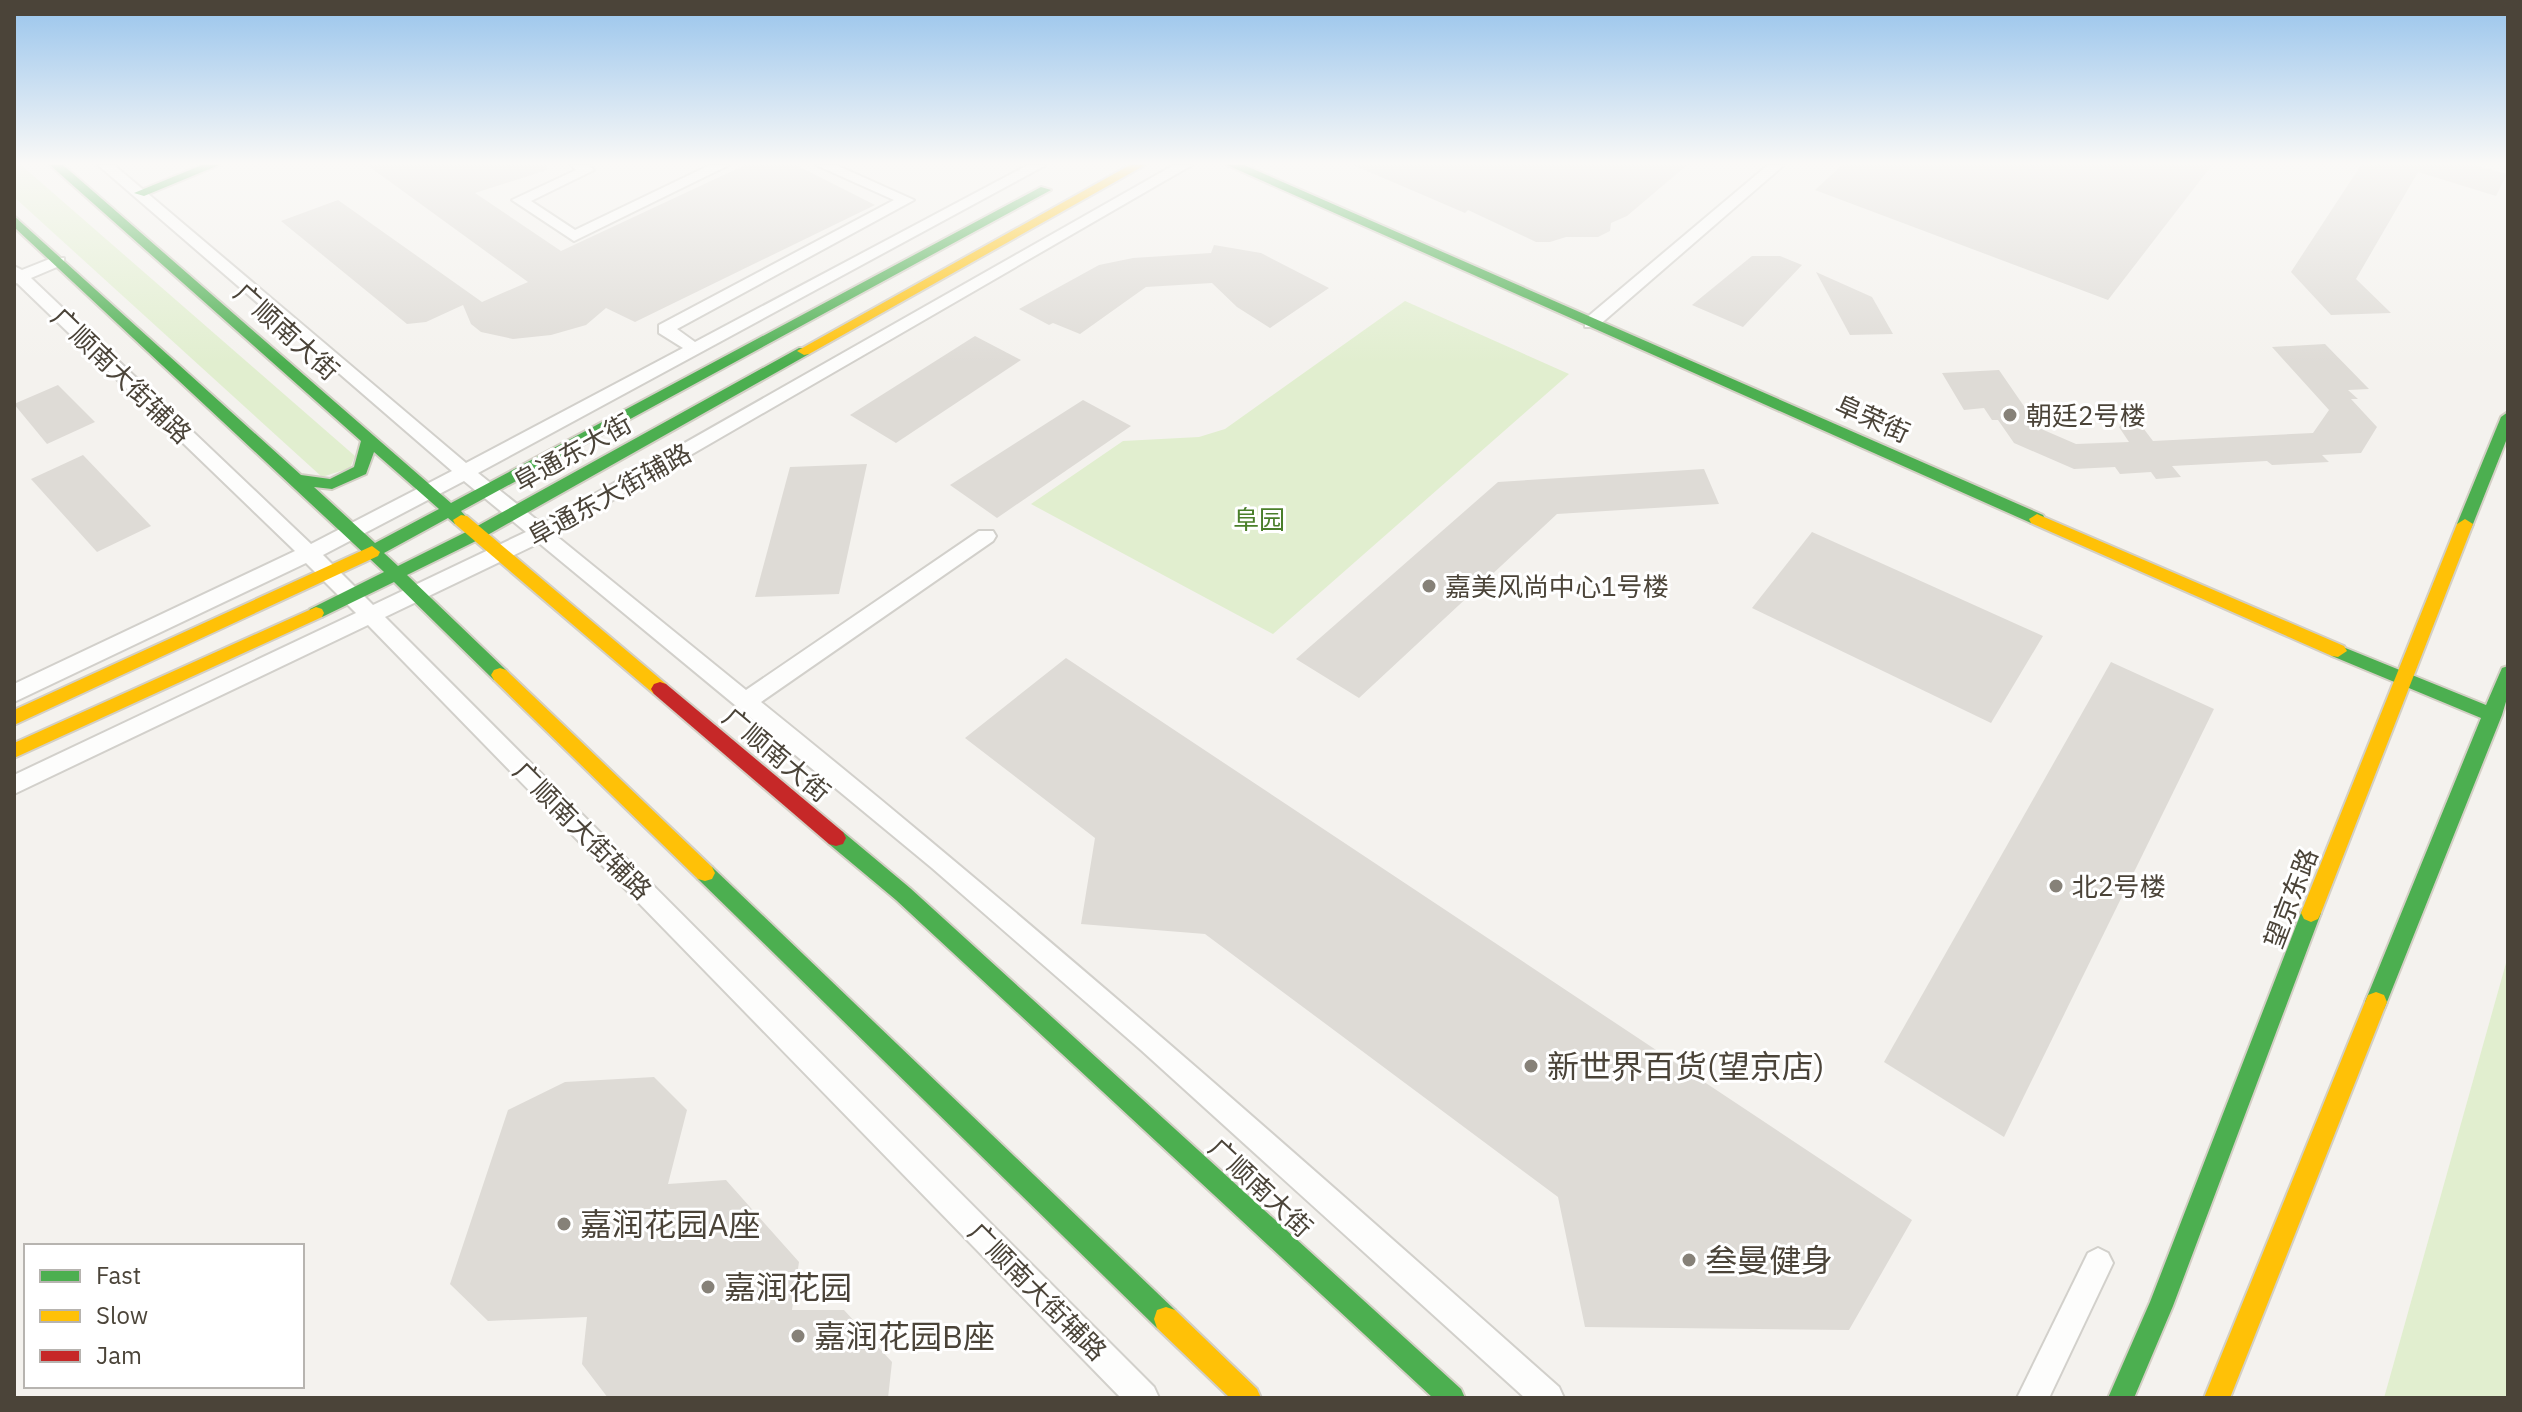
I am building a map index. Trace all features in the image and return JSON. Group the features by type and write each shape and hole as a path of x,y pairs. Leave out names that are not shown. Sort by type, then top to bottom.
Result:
{"main road":[{"path":"26,231 373,551 1248,1398"},
{"name":"广顺南大街","path":"134,231 499,553 903,894 1452,1398"},
{"name":"阜通东大街","path":"14,718 373,551 968,231"},
{"name":"阜通东大街","path":"14,751 352,596 478,533 1021,231"},
{"name":"阜荣街","path":"1382,231 2401,679 2493,715"},
{"path":"171,262 202,249"},
{"name":"望京东路","path":"2121,1398 2165,1296 2401,679 2508,417"},
{"path":"296,480 332,484 361,470 369,440"},
{"path":"2217,1398 2508,673"}],"street":[{"path":"182,231 465,472 941,861 1162,1051 1548,1398"},
{"path":"566,231 574,236 585,231"},
{"path":"695,349 665,329 848,231"},
{"path":"14,694 353,532 916,231"},
{"name":"阜通东大街辅路","path":"14,785 373,617 540,534 1070,231"},
{"path":"1591,323 1699,231"},
{"path":"16,276 58,261"},
{"name":"广顺南大街辅路","path":"16,276 309,553 1143,1398"},
{"path":"746,701 986,536"},
{"path":"2033,1398 2098,1263"}],"green space":[{"path":"51,231 97,231 355,456 350,468 322,477"},
{"name":"阜园","path":"1405,301 1569,374 1273,634 1031,504 1123,441 1199,437 1225,429"},
{"path":"2508,956 2508,1398 2384,1398"}],"building":[{"path":"293,231 382,231 482,302 528,282 458,231 531,231 561,251 604,231 822,231 635,322 606,308 586,325 551,335 513,339 481,332 471,324 463,305 426,322 407,324"},
{"path":"1512,231 1610,231 1598,237 1566,237 1536,242"},
{"path":"1924,231 2161,231 2108,300"},
{"path":"2318,231 2384,231 2356,279 2391,313 2331,315 2291,272"},
{"path":"1214,245 1261,253 1329,288 1270,328 1237,307 1212,283 1146,287 1080,334 1053,323 1049,325 1019,309 1099,265 1133,258 1211,253"},
{"path":"1752,256 1780,256 1802,265 1743,327 1692,305"},
{"path":"1816,272 1872,297 1893,334 1850,335"},
{"path":"975,336 1021,360 896,443 850,415"},
{"name":"朝廷2号楼","path":"2325,344 2369,389 2348,390 2358,399 2351,399 2377,427 2361,453 2322,455 2329,462 2272,465 2267,461 2172,466 2181,477 2156,479 2151,472 2120,474 2115,467 2074,469 2014,443 1998,420 1992,420 1984,408 1964,410 1942,373 1999,370 2039,428 2076,444 2129,442 2119,427 2134,416 2153,441 2313,433 2329,410 2272,347"},
{"path":"58,385 95,422 47,444 14,404"},
{"path":"1083,400 1131,426 997,518 950,485"},
{"path":"83,455 151,526 97,552 31,479"},
{"path":"867,464 839,594 755,597 790,467"},
{"name":"嘉美风尚中心1号楼","path":"1704,469 1719,504 1557,514 1359,698 1296,659 1498,482"},
{"path":"1812,532 2043,636 1991,723 1752,608"},
{"name":"新世界百货(望京店)","path":"1066,658 1912,1220 1849,1330 1585,1327 1558,1197 1205,934 1081,924 1095,838 965,738"},
{"name":"北2号楼","path":"2111,662 2214,709 2004,1137 1884,1062"},
{"path":"654,1077 687,1110 668,1184 726,1180 799,1262 792,1310 844,1310 892,1362 888,1398 608,1398 582,1364 587,1317 488,1321 450,1284 508,1110 565,1082"}],"traffic: fast":[{"path":"26,231 353,532 500,675"},
{"path":"131,231 461,520"},
{"path":"372,552 969,231"},
{"path":"1383,231 2037,519"},
{"path":"316,613 478,533 804,351"},
{"path":"2465,524 2508,417"},
{"path":"296,480 332,484 361,470 369,440"},
{"path":"2338,651 2493,715"},
{"path":"2376,1002 2508,673"},
{"path":"836,838 903,894 1452,1398"},
{"path":"705,873 1166,1319"},
{"path":"2121,1398 2161,1306 2311,913"}],"traffic: slow":[{"path":"804,351 1020,231"},
{"path":"2037,519 2338,651"},
{"path":"461,520 660,689"},
{"path":"2311,913 2465,524"},
{"path":"14,718 372,552"},
{"path":"14,751 316,613"},
{"path":"500,675 705,873"},
{"path":"2217,1398 2376,1002"},
{"path":"1166,1319 1248,1398"}],"traffic: jam":[{"path":"660,689 836,838"}],"place":[{"name":"朝廷2号楼","path":"2010,415"},
{"name":"嘉美风尚中心1号楼","path":"1429,586"},
{"name":"北2号楼","path":"2056,886"},
{"name":"新世界百货(望京店)","path":"1531,1066"},
{"name":"嘉润花园A座","path":"564,1224"},
{"name":"叁曼健身","path":"1689,1260"},
{"name":"嘉润花园","path":"708,1287"},
{"name":"嘉润花园B座","path":"798,1336"}]}
